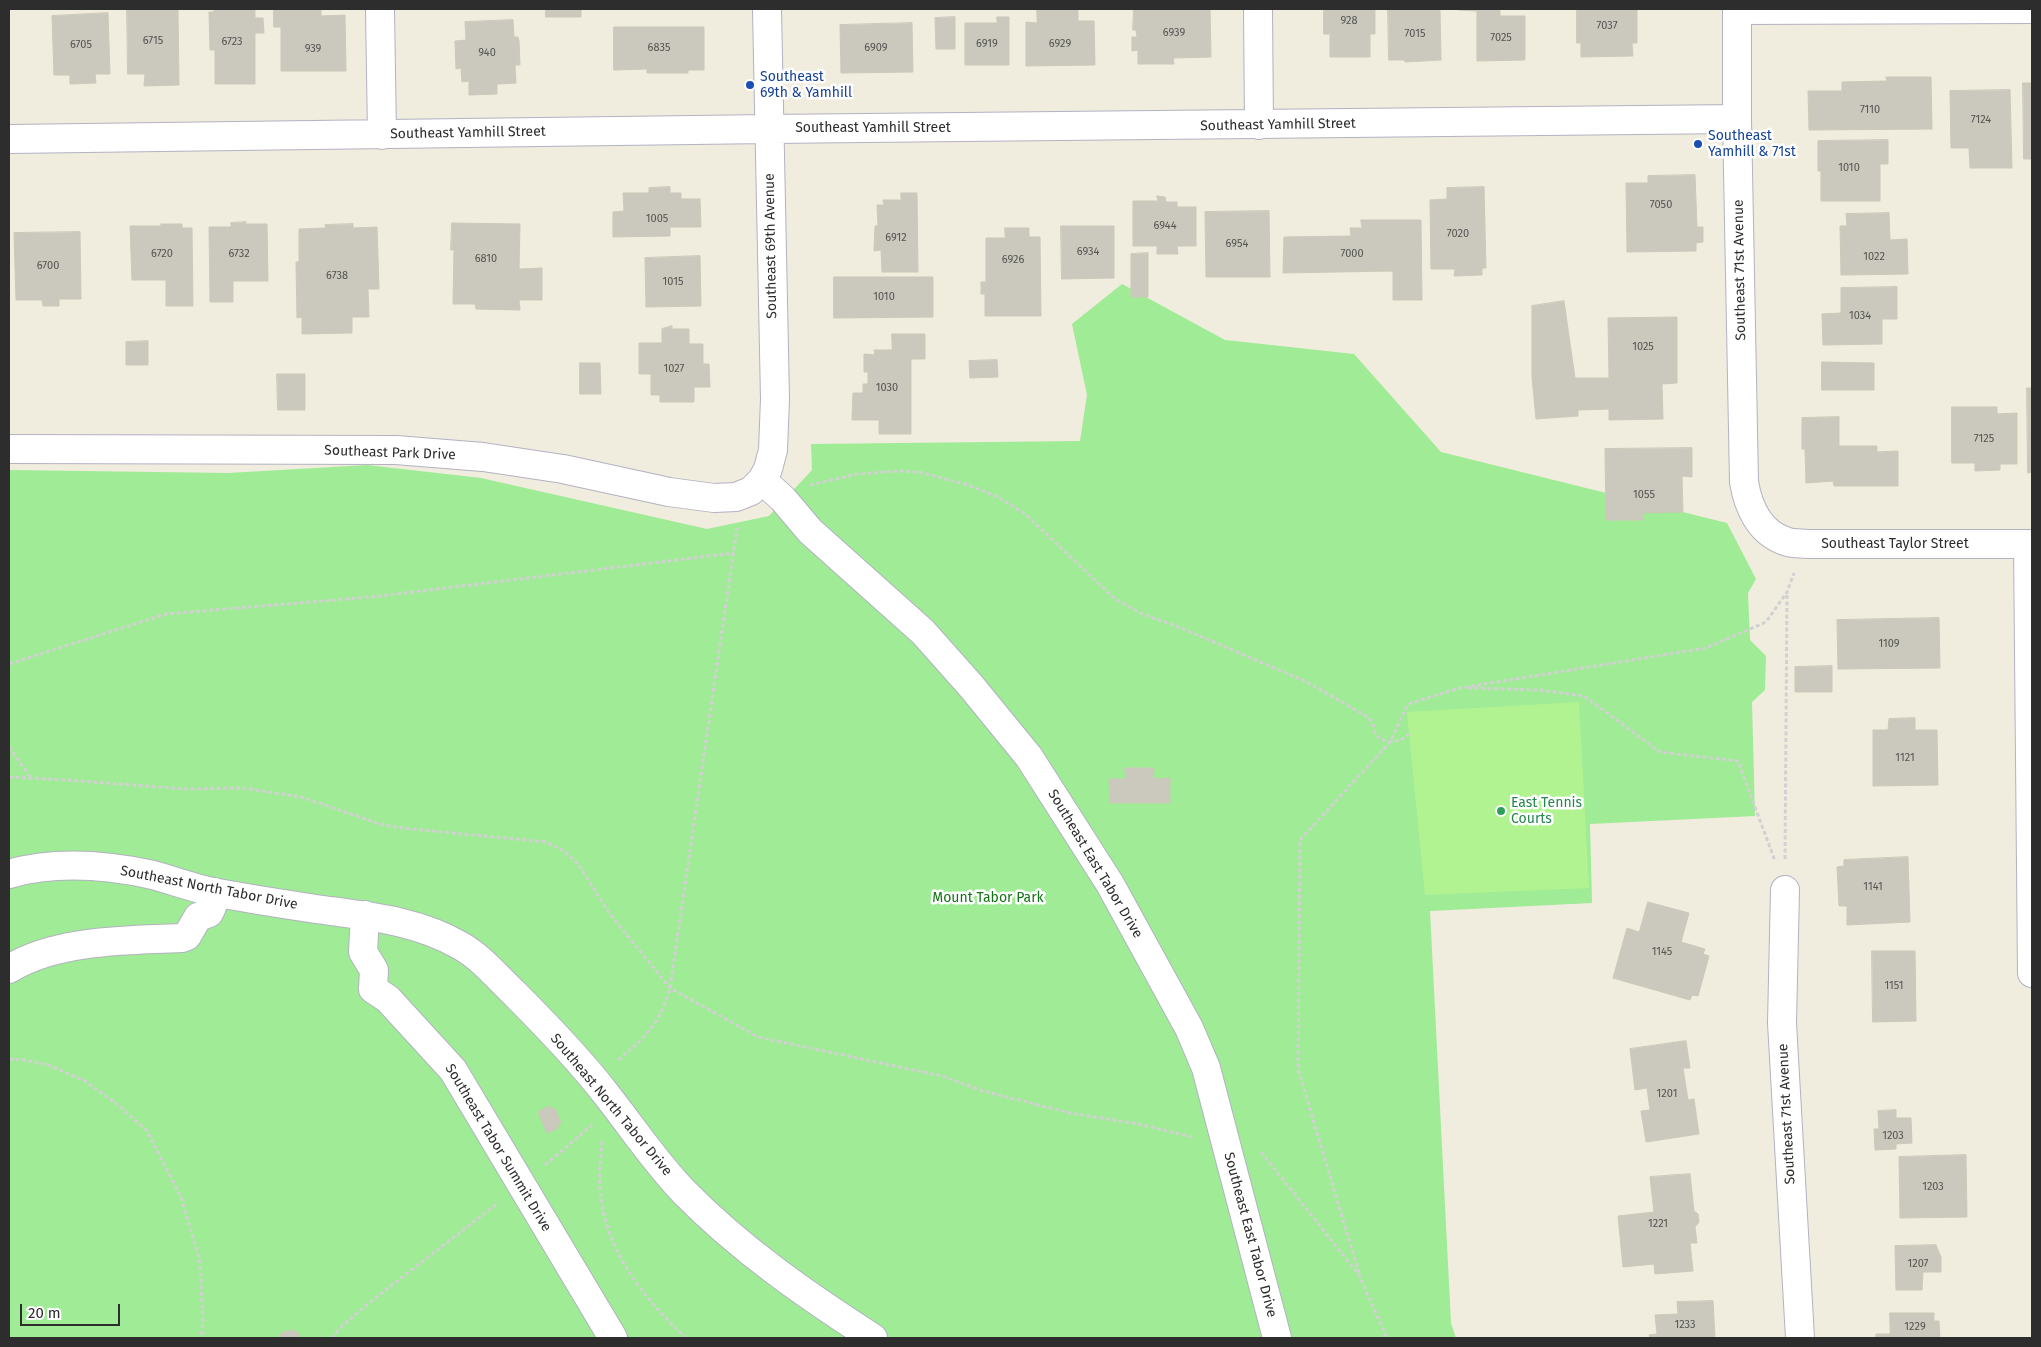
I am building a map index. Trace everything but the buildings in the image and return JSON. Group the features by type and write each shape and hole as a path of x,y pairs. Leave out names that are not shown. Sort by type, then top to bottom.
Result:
{"street":[{"path":"380,9 382,135"},
{"name":"Southeast 69th Avenue","path":"762,480 768,469 773,450 775,399 767,9"},
{"path":"1258,9 1259,125"},
{"path":"1738,9 2032,9"},
{"name":"Southeast 71st Avenue","path":"1738,9 1737,119 1744,482 1748,502 1762,527"},
{"name":"Southeast Yamhill Street","path":"9,140 769,129 1737,119"},
{"name":"Southeast Park Drive","path":"9,449 396,450 483,457 563,469 669,492 714,498 736,497 750,491 762,480"},
{"name":"Southeast East Tabor Drive","path":"762,480 783,499 810,531 923,632 971,686 1029,757 1110,884 1189,1028 1206,1068 1277,1338"},
{"name":"Southeast Taylor Street","path":"1762,527 1784,541 1808,544 2030,544"},
{"path":"2030,544 2032,973"},
{"name":"Southeast North Tabor Drive","path":"9,874 56,866 95,867 150,875 214,892 289,905 365,915 424,929 463,947 480,960 536,1015 605,1093 633,1131 683,1191 727,1233 806,1295 873,1338"},
{"name":"Southeast 71st Avenue","path":"1785,890 1782,1023 1800,1338"},
{"path":"9,969 36,956 62,948 182,938 186,936 198,917 209,913 212,907 214,892"},
{"name":"Southeast Tabor Summit Drive","path":"365,915 363,952 374,970 373,988 388,999 453,1070 613,1338"}],"path":[{"path":"783,499 812,484 877,472 919,472 968,485 998,497 1024,513 1115,599 1128,608 1174,625 1307,682 1368,717 1373,724 1374,734 1380,739 1390,742 1401,739 1409,734"},
{"path":"615,1062 637,1045 657,1021 663,1011 670,988 734,553 737,529 736,497"},
{"path":"9,664 166,614 371,597 734,553"},
{"path":"1387,1338 1359,1275 1298,1070 1300,840 1390,742 1408,704 1460,688 1706,648 1766,622 1787,592 1785,890"},
{"path":"1460,688 1540,690 1584,696 1660,752 1738,761 1785,890"},
{"path":"9,747 31,778"},
{"path":"9,777 186,789 243,788 301,797 380,824 402,828 546,842 564,851 579,865 609,913 670,988 758,1037 942,1076 982,1091 1070,1113 1138,1124 1259,1150 1359,1275"},
{"path":"9,1059 48,1065 85,1081 117,1104 147,1131 181,1197 200,1262 203,1322 201,1338"},
{"path":"543,1166 596,1121"},
{"path":"602,1138 600,1188 612,1238 626,1268 645,1295 666,1320 686,1338"},
{"path":"332,1338 339,1329 365,1306 506,1196"}],"green space":[{"name":"Mount Tabor Park","path":"1122,284 1225,340 1354,354 1441,452 1727,523 1756,579 1748,593 1750,640 1766,656 1765,690 1752,702 1755,816 1590,824 1592,903 1430,911 1451,1323 1456,1338 9,1338 9,470 228,473 367,465 481,478 707,529 769,516 812,470 811,444 1080,441 1087,395 1072,324"},
{"name":"East Tennis Courts","path":"1579,702 1589,888 1425,895 1407,712"}],"place":[{"name":"Southeast 69th & Yamhill","path":"750,85"},
{"name":"Southeast Yamhill & 71st","path":"1698,144"},
{"name":"East Tennis Courts","path":"1501,811"}]}
